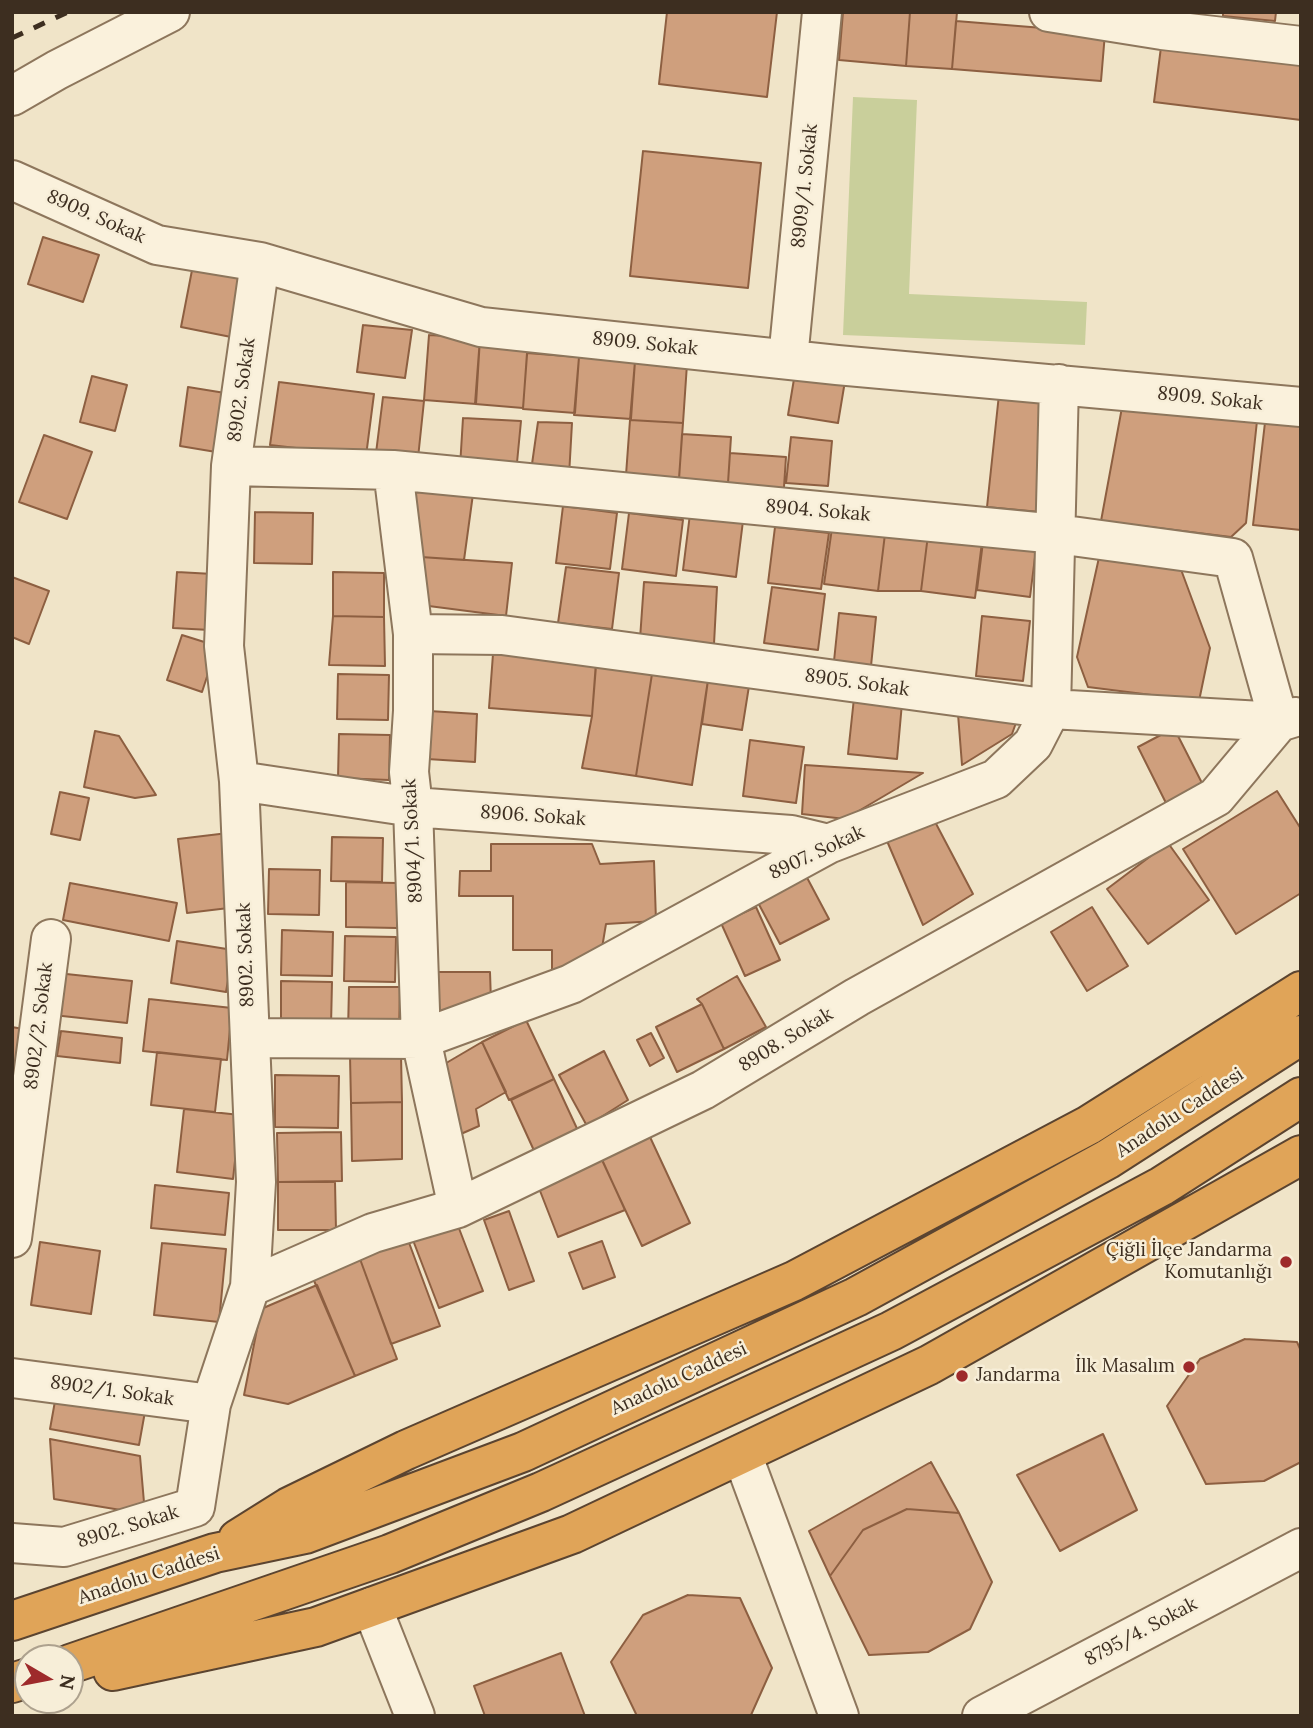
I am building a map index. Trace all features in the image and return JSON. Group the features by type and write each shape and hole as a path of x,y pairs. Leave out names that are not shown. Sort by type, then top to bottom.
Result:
{"highway":[{"path":"215,1553 289,1507 406,1450 794,1281 1089,1125 1301,991"},
{"name":"Anadolu Caddesi","path":"12,1620 215,1553 305,1534 523,1452 856,1297 1108,1159 1301,1035"},
{"path":"84,1659 390,1554 566,1481 891,1331 1162,1186 1301,1097"},
{"path":"84,1677 316,1627 572,1534 929,1366 1301,1156"}],"street":[{"path":"12,96 170,12"},
{"name":"8909/1. Sokak","path":"788,359 822,12"},
{"path":"1049,12 1162,30 1301,46"},
{"name":"8909. Sokak","path":"12,180 157,245 260,262 481,327 1301,407"},
{"name":"8902. Sokak","path":"12,1543 64,1547 195,1507 211,1404 250,1287 256,1182 239,781 225,646 231,466 260,262"},
{"name":"8907. Sokak","path":"250,1038 421,1039 571,984 828,844 996,779 1033,744 1051,709 1059,384"},
{"name":"8904. Sokak","path":"231,466 393,470 1057,534 1233,558 1290,719"},
{"name":"8904/1. Sokak","path":"393,470 413,634 409,772 413,807 421,1039 458,1209"},
{"name":"8905. Sokak","path":"413,634 502,635 1051,709 1290,719"},
{"name":"8908. Sokak","path":"250,1287 373,1233 458,1209 703,1090 857,997 1216,797 1290,719"},
{"name":"8906. Sokak","path":"239,781 413,807 791,835 828,844"},
{"name":"8902/2. Sokak","path":"12,1238 51,939"},
{"name":"8902/1. Sokak","path":"12,1378 211,1404"},
{"path":"742,1454 839,1716"},
{"name":"8795/4. Sokak","path":"982,1716 1301,1548"},
{"path":"372,1607 415,1716"}],"green space":[{"path":"853,97 917,100 909,294 1087,302 1085,345 843,335"}],"building":[{"path":"667,12 777,12 767,97 659,84"},
{"path":"843,12 910,12 906,66 839,60"},
{"path":"910,12 957,12 952,69 906,66"},
{"path":"1223,12 1276,12 1275,21 1223,16"},
{"path":"956,21 1105,33 1101,81 952,69"},
{"path":"1161,47 1301,65 1301,120 1154,102"},
{"path":"643,151 761,163 748,288 630,276"},
{"path":"43,237 99,255 83,302 28,284"},
{"path":"193,265 248,276 236,338 181,327"},
{"path":"363,325 412,330 405,378 357,372"},
{"path":"429,335 480,338 476,404 424,400"},
{"path":"480,338 528,342 523,408 475,404"},
{"path":"527,353 579,357 575,413 523,409"},
{"path":"579,357 635,361 631,419 574,415"},
{"path":"635,361 687,364 683,423 630,420"},
{"path":"796,367 846,375 838,423 788,415"},
{"path":"92,376 127,385 115,431 80,422"},
{"path":"279,382 374,394 366,456 270,445"},
{"path":"1000,385 1053,391 1040,512 987,507"},
{"path":"188,387 225,393 216,452 180,446"},
{"path":"383,397 424,401 418,458 376,453"},
{"path":"1123,402 1257,421 1246,523 1231,537 1101,521"},
{"path":"1266,414 1301,418 1301,530 1253,525"},
{"path":"463,418 521,421 516,473 460,467"},
{"path":"630,420 683,423 679,478 626,475"},
{"path":"538,422 572,423 569,476 531,471"},
{"path":"682,434 731,437 727,498 678,495"},
{"path":"44,435 92,452 67,519 19,502"},
{"path":"791,437 832,441 828,486 786,483"},
{"path":"730,453 786,457 783,502 727,498"},
{"path":"409,482 473,494 464,560 421,557"},
{"path":"563,506 617,513 610,569 556,563"},
{"path":"255,512 313,513 312,564 254,563"},
{"path":"629,513 683,520 676,576 622,569"},
{"path":"690,514 743,521 736,577 683,570"},
{"path":"775,527 829,533 821,589 768,583"},
{"path":"832,528 885,534 878,591 824,584"},
{"path":"885,534 928,535 921,591 878,591"},
{"path":"984,534 1037,541 1030,597 977,590"},
{"path":"928,535 982,542 975,598 921,591"},
{"path":"1100,553 1176,556 1210,648 1199,701 1088,687 1077,657"},
{"path":"421,557 512,563 506,616 421,605"},
{"path":"566,567 619,573 612,629 558,623"},
{"path":"177,572 213,574 210,630 173,628"},
{"path":"333,572 384,573 384,617 333,616"},
{"path":"12,577 49,591 29,644 12,637"},
{"path":"644,582 717,587 714,644 640,639"},
{"path":"772,587 825,594 818,650 764,643"},
{"path":"839,613 876,617 871,666 834,661"},
{"path":"333,616 384,617 385,666 329,665"},
{"path":"982,616 1030,621 1023,681 976,676"},
{"path":"182,635 217,646 202,692 167,680"},
{"path":"493,654 596,662 592,716 489,708"},
{"path":"596,666 652,674 636,776 582,768 592,716"},
{"path":"338,674 389,675 388,720 337,719"},
{"path":"652,674 708,680 692,785 636,776"},
{"path":"708,680 749,686 742,730 702,724"},
{"path":"854,698 902,703 897,759 848,754"},
{"path":"429,711 477,714 475,762 427,759"},
{"path":"958,714 1017,720 1012,734 962,765"},
{"path":"1174,728 1205,789 1168,807 1138,747"},
{"path":"95,731 119,736 156,795 135,798 84,787"},
{"path":"339,734 390,735 389,780 338,778"},
{"path":"750,740 804,747 796,803 743,796"},
{"path":"805,765 923,773 845,819 802,814"},
{"path":"1277,791 1301,829 1301,893 1236,934 1183,849"},
{"path":"60,792 89,798 80,840 51,834"},
{"path":"933,818 973,894 923,925 887,841"},
{"path":"228,833 237,907 187,913 178,839"},
{"path":"332,837 383,838 382,882 331,881"},
{"path":"1168,843 1209,900 1148,944 1107,889"},
{"path":"491,844 592,844 600,864 654,861 656,921 606,924 602,948 552,976 552,950 513,950 513,896 459,896 460,871 491,871"},
{"path":"269,869 320,870 319,915 268,914"},
{"path":"804,872 829,919 780,944 755,897"},
{"path":"346,882 397,883 397,928 346,927"},
{"path":"70,883 177,903 169,941 63,920"},
{"path":"756,907 780,960 745,976 721,923"},
{"path":"1092,907 1128,966 1087,991 1051,932"},
{"path":"282,930 333,932 332,976 281,975"},
{"path":"345,936 396,937 395,982 344,981"},
{"path":"177,941 233,950 226,992 171,983"},
{"path":"434,972 490,972 491,1002 433,1018"},
{"path":"57,973 132,981 127,1023 53,1015"},
{"path":"737,976 766,1027 724,1049 697,999"},
{"path":"281,981 332,982 331,1026 281,1025"},
{"path":"349,987 400,987 399,1032 348,1031"},
{"path":"149,999 232,1008 227,1060 143,1051"},
{"path":"702,1004 724,1049 677,1072 656,1027"},
{"path":"526,1020 554,1079 509,1100 482,1042"},
{"path":"12,1027 23,1029 17,1071 12,1070"},
{"path":"61,1031 122,1038 120,1063 57,1056"},
{"path":"651,1033 664,1058 650,1066 637,1040"},
{"path":"482,1042 506,1092 476,1109 479,1126 454,1137 436,1069"},
{"path":"604,1051 628,1100 587,1126 559,1075"},
{"path":"157,1052 221,1059 215,1112 151,1105"},
{"path":"401,1055 402,1102 351,1103 350,1056"},
{"path":"275,1075 339,1076 338,1128 275,1127"},
{"path":"554,1079 580,1135 536,1155 511,1100"},
{"path":"402,1102 402,1159 352,1161 351,1103"},
{"path":"184,1109 240,1115 233,1179 177,1172"},
{"path":"643,1122 690,1223 642,1246 595,1145"},
{"path":"341,1132 342,1181 278,1182 277,1133"},
{"path":"599,1153 625,1210 558,1237 535,1178"},
{"path":"278,1182 335,1182 336,1230 278,1230"},
{"path":"155,1185 229,1193 225,1235 151,1228"},
{"path":"509,1211 534,1281 509,1290 484,1220"},
{"path":"455,1218 483,1291 439,1308 411,1235"},
{"path":"408,1240 440,1326 391,1344 360,1259"},
{"path":"602,1241 615,1277 583,1289 569,1253"},
{"path":"40,1242 100,1251 91,1314 31,1305"},
{"path":"162,1243 226,1249 219,1322 154,1315"},
{"path":"360,1259 397,1359 355,1376 312,1276"},
{"path":"317,1285 355,1376 288,1404 244,1395 261,1309"},
{"path":"1245,1339 1297,1342 1301,1351 1301,1462 1264,1481 1206,1484 1167,1406 1200,1359"},
{"path":"57,1390 146,1406 139,1445 50,1429"},
{"path":"1103,1434 1137,1510 1060,1551 1017,1475"},
{"path":"50,1439 140,1456 145,1514 54,1499"},
{"path":"931,1462 959,1513 907,1509 863,1530 830,1576 809,1531"},
{"path":"907,1509 959,1513 992,1582 970,1629 928,1652 869,1655 830,1576 863,1530"},
{"path":"688,1595 740,1598 772,1668 751,1715 637,1716 611,1662 643,1615"},
{"path":"561,1653 585,1716 485,1716 474,1686"}],"railway":[{"path":"12,38 68,12"}],"place":[{"name":"Çiğli İlçe Jandarma Komutanlığı","path":"1286,1262"},
{"name":"İlk Masalım","path":"1189,1367"},
{"name":"Jandarma","path":"962,1376"}]}
